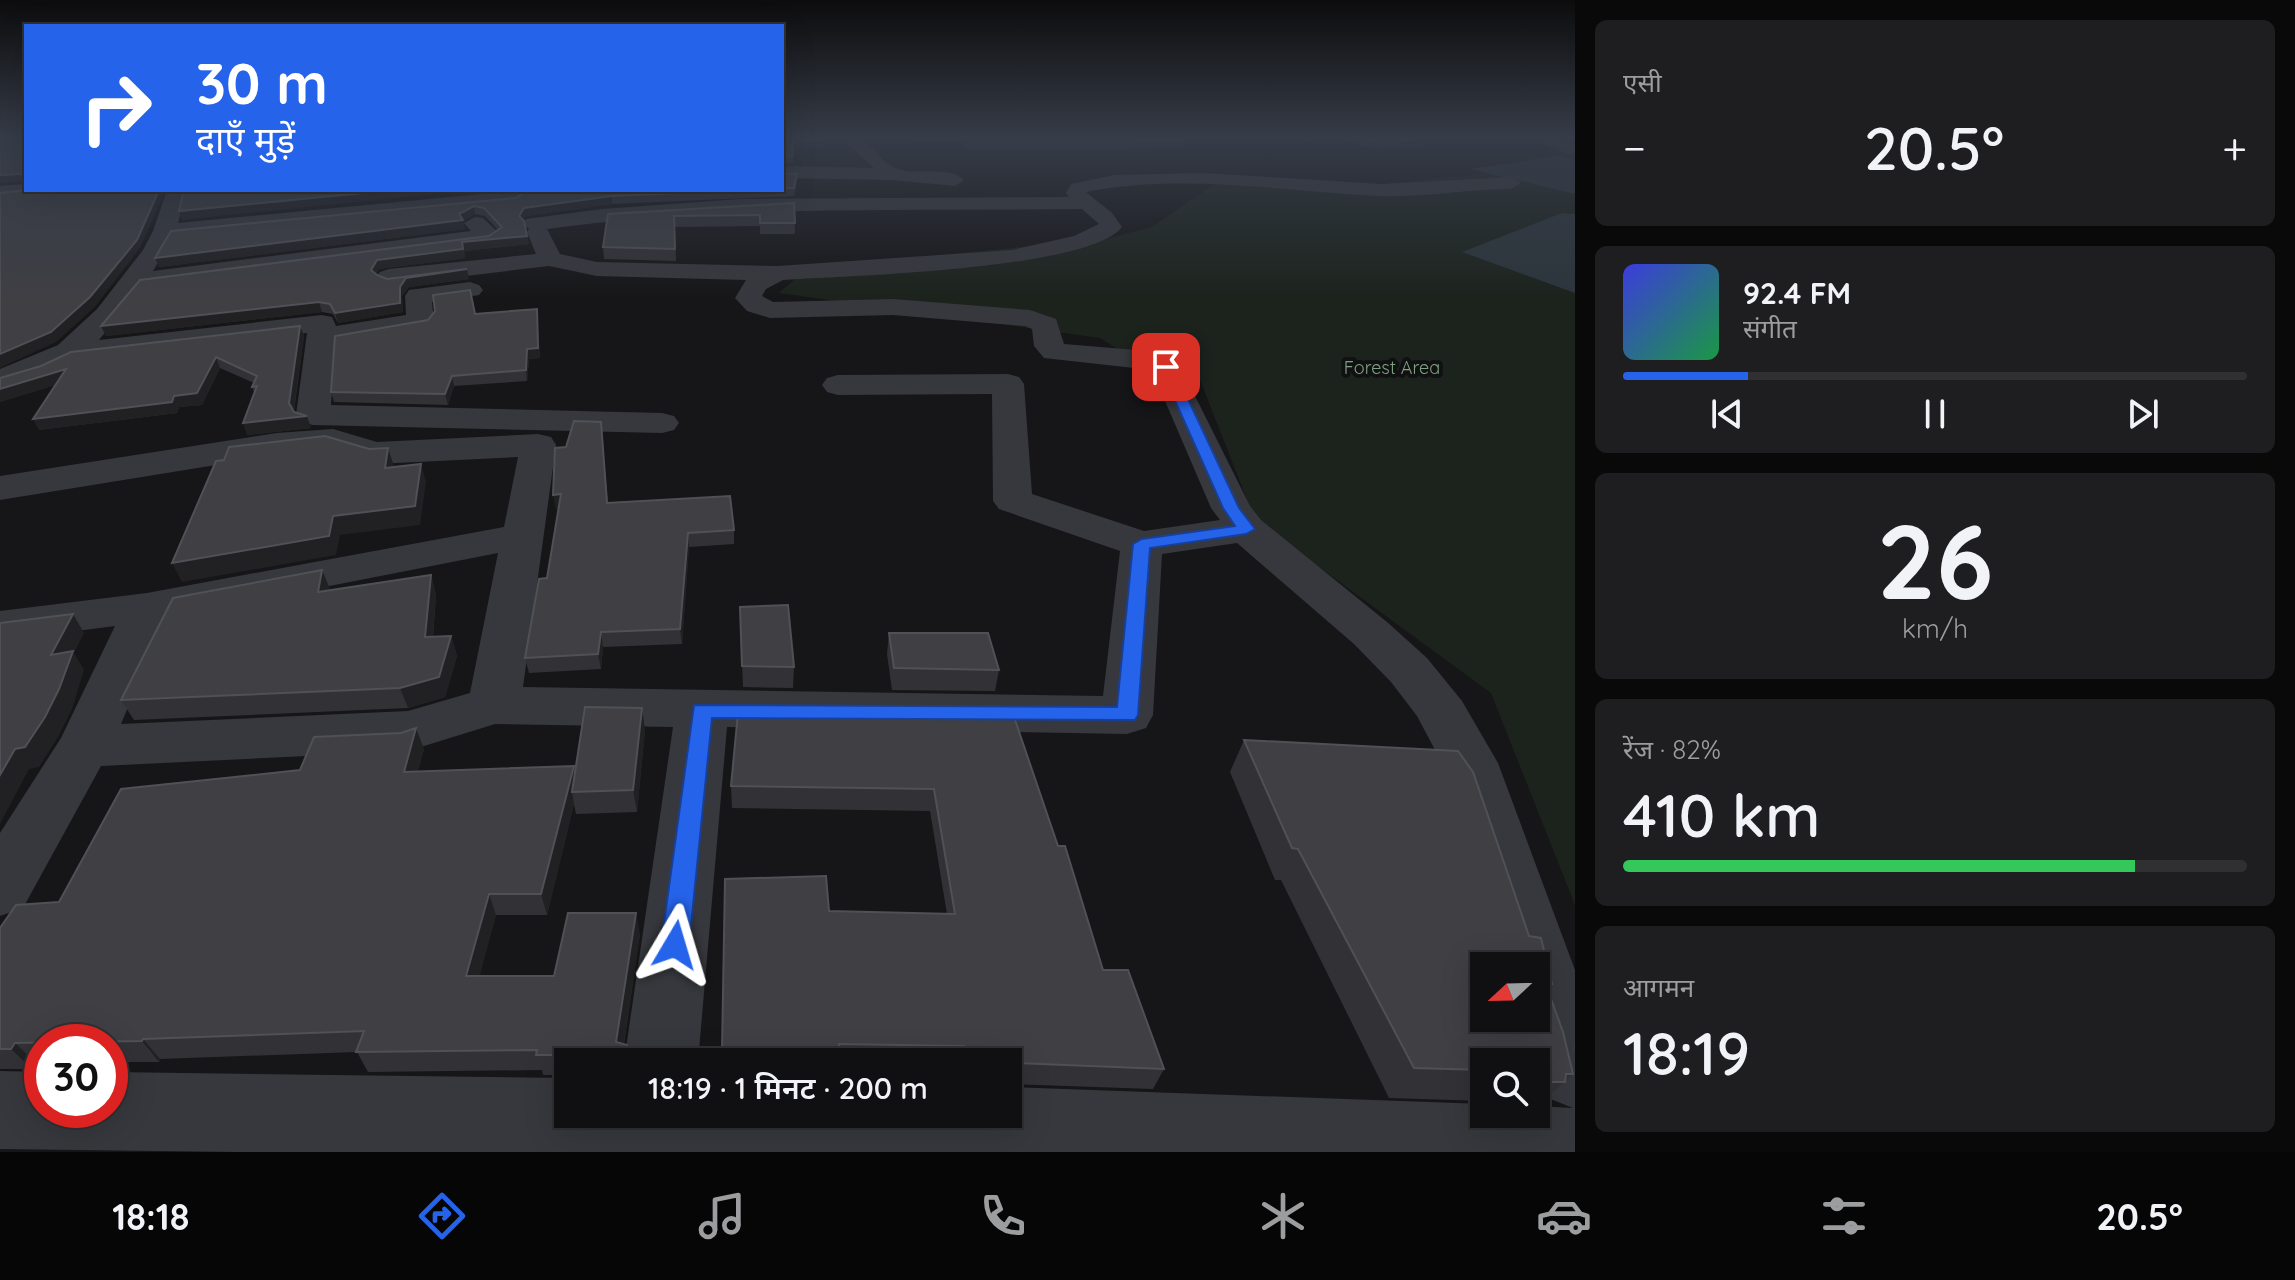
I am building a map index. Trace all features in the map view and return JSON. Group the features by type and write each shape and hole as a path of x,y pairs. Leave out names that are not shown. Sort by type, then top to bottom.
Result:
{"street":[{"path":"389,277 547,258 597,269 778,273 1012,257 1081,241 1111,227 1087,195 1057,191"},
{"path":"133,281 511,230 666,222 726,213 731,205 1087,195 1095,191"},
{"path":"68,352 90,333 153,254 165,231 168,208 176,192"},
{"path":"165,231 520,194 511,230"},
{"path":"511,230 549,253 547,258"},
{"path":"321,337 420,321 418,296 473,290 485,267"},
{"path":"778,273 756,284 748,298 770,310 893,307 1030,318 1046,325 1049,346 1055,352 1158,362 1171,372 1231,508 1246,529 1370,632 1411,672 1448,722 1470,763 1575,1071"},
{"path":"0,379 68,352 322,323 313,415 662,423"},
{"path":"838,385 1008,384 1013,501 1142,544 1246,529"},
{"path":"10,477 333,440 375,453 538,445 494,705"},
{"path":"0,626 147,607 523,536"},
{"path":"84,746 408,731 494,705 1127,715 1142,544"},
{"path":"0,888 84,746 147,607"},
{"path":"663,1048 702,710"},
{"path":"0,1110 554,1100"},
{"path":"1022,1127 1575,1148"}],"green space":[{"name":"Forest Area","path":"1205,191 1575,191 1575,905 1491,693 1255,520 1191,357 1119,350 1100,338 779,293 807,269 1109,238 1152,227"}],"shaded area":[{"path":"1562,213 1575,214 1575,293 1462,252"}],"building":[{"path":"158,192 137,240 90,297 51,332 0,354 0,193"},
{"path":"184,192 374,192 179,211"},
{"path":"526,192 702,192 612,196 524,208 519,216 524,221 527,236 462,242 463,249 377,260 371,270 387,279 467,269 406,278 400,287 400,303 335,313 330,304 319,302 101,326 140,280 489,236 502,227 484,208 474,206 459,214 463,220 155,258 171,231 516,198"},
{"path":"794,203 795,223 760,223 760,215 674,216 675,249 603,247 608,214"},
{"path":"470,290 475,314 537,309 538,348 527,349 526,370 452,376 445,394 331,392 335,336 428,320 435,311 433,295"},
{"path":"300,326 289,403 294,412 307,416 243,423 257,386 252,387 257,376 216,357 197,393 174,396 172,402 33,419 66,369 0,389 0,378 41,366 71,352"},
{"path":"574,421 601,422 607,503 730,496 734,530 688,533 680,629 601,632 598,654 525,658 539,579 547,578 561,494 553,495 555,448 566,447"},
{"path":"325,436 369,449 388,448 385,468 421,464 415,506 333,516 329,536 172,563 216,461 224,460 229,447"},
{"path":"322,570 318,592 431,575 425,637 451,636 439,677 400,688 121,700 173,598"},
{"path":"788,605 794,667 742,666 740,607"},
{"path":"73,614 51,655 73,651 59,689 25,747 15,749 0,775 0,623"},
{"path":"889,633 988,633 999,670 894,668"},
{"path":"585,707 642,708 633,790 572,792"},
{"path":"743,709 797,710 798,714 900,716 900,711 1010,713 1014,717 1058,846 1065,846 1103,970 1128,970 1164,1069 1022,1063 1022,1048 839,1044 839,1048 722,1048 725,879 826,876 829,911 955,914 934,789 731,786 738,713 743,713"},
{"path":"416,728 404,772 574,766 541,894 489,894 466,976 554,976 568,913 636,913 616,1042 627,1045 626,1048 554,1048 554,1055 536,1055 537,1050 356,1052 364,1031 128,1041 128,1024 24,1024 24,1043 15,1043 11,1049 0,1049 0,928 16,905 59,902 121,789 300,770 314,737 401,733"},
{"path":"1244,740 1458,751 1473,772 1529,936 1541,938 1544,952 1470,952 1470,1032 1550,1032 1550,996 1573,1074 1566,1074 1565,1082 1550,1082 1550,1048 1470,1048 1470,1070 1414,1068 1298,849 1292,848"}],"route":[{"path":"675,945 702,710 1127,715 1142,544 1246,529 1231,508 1171,372 1166,367"}]}
